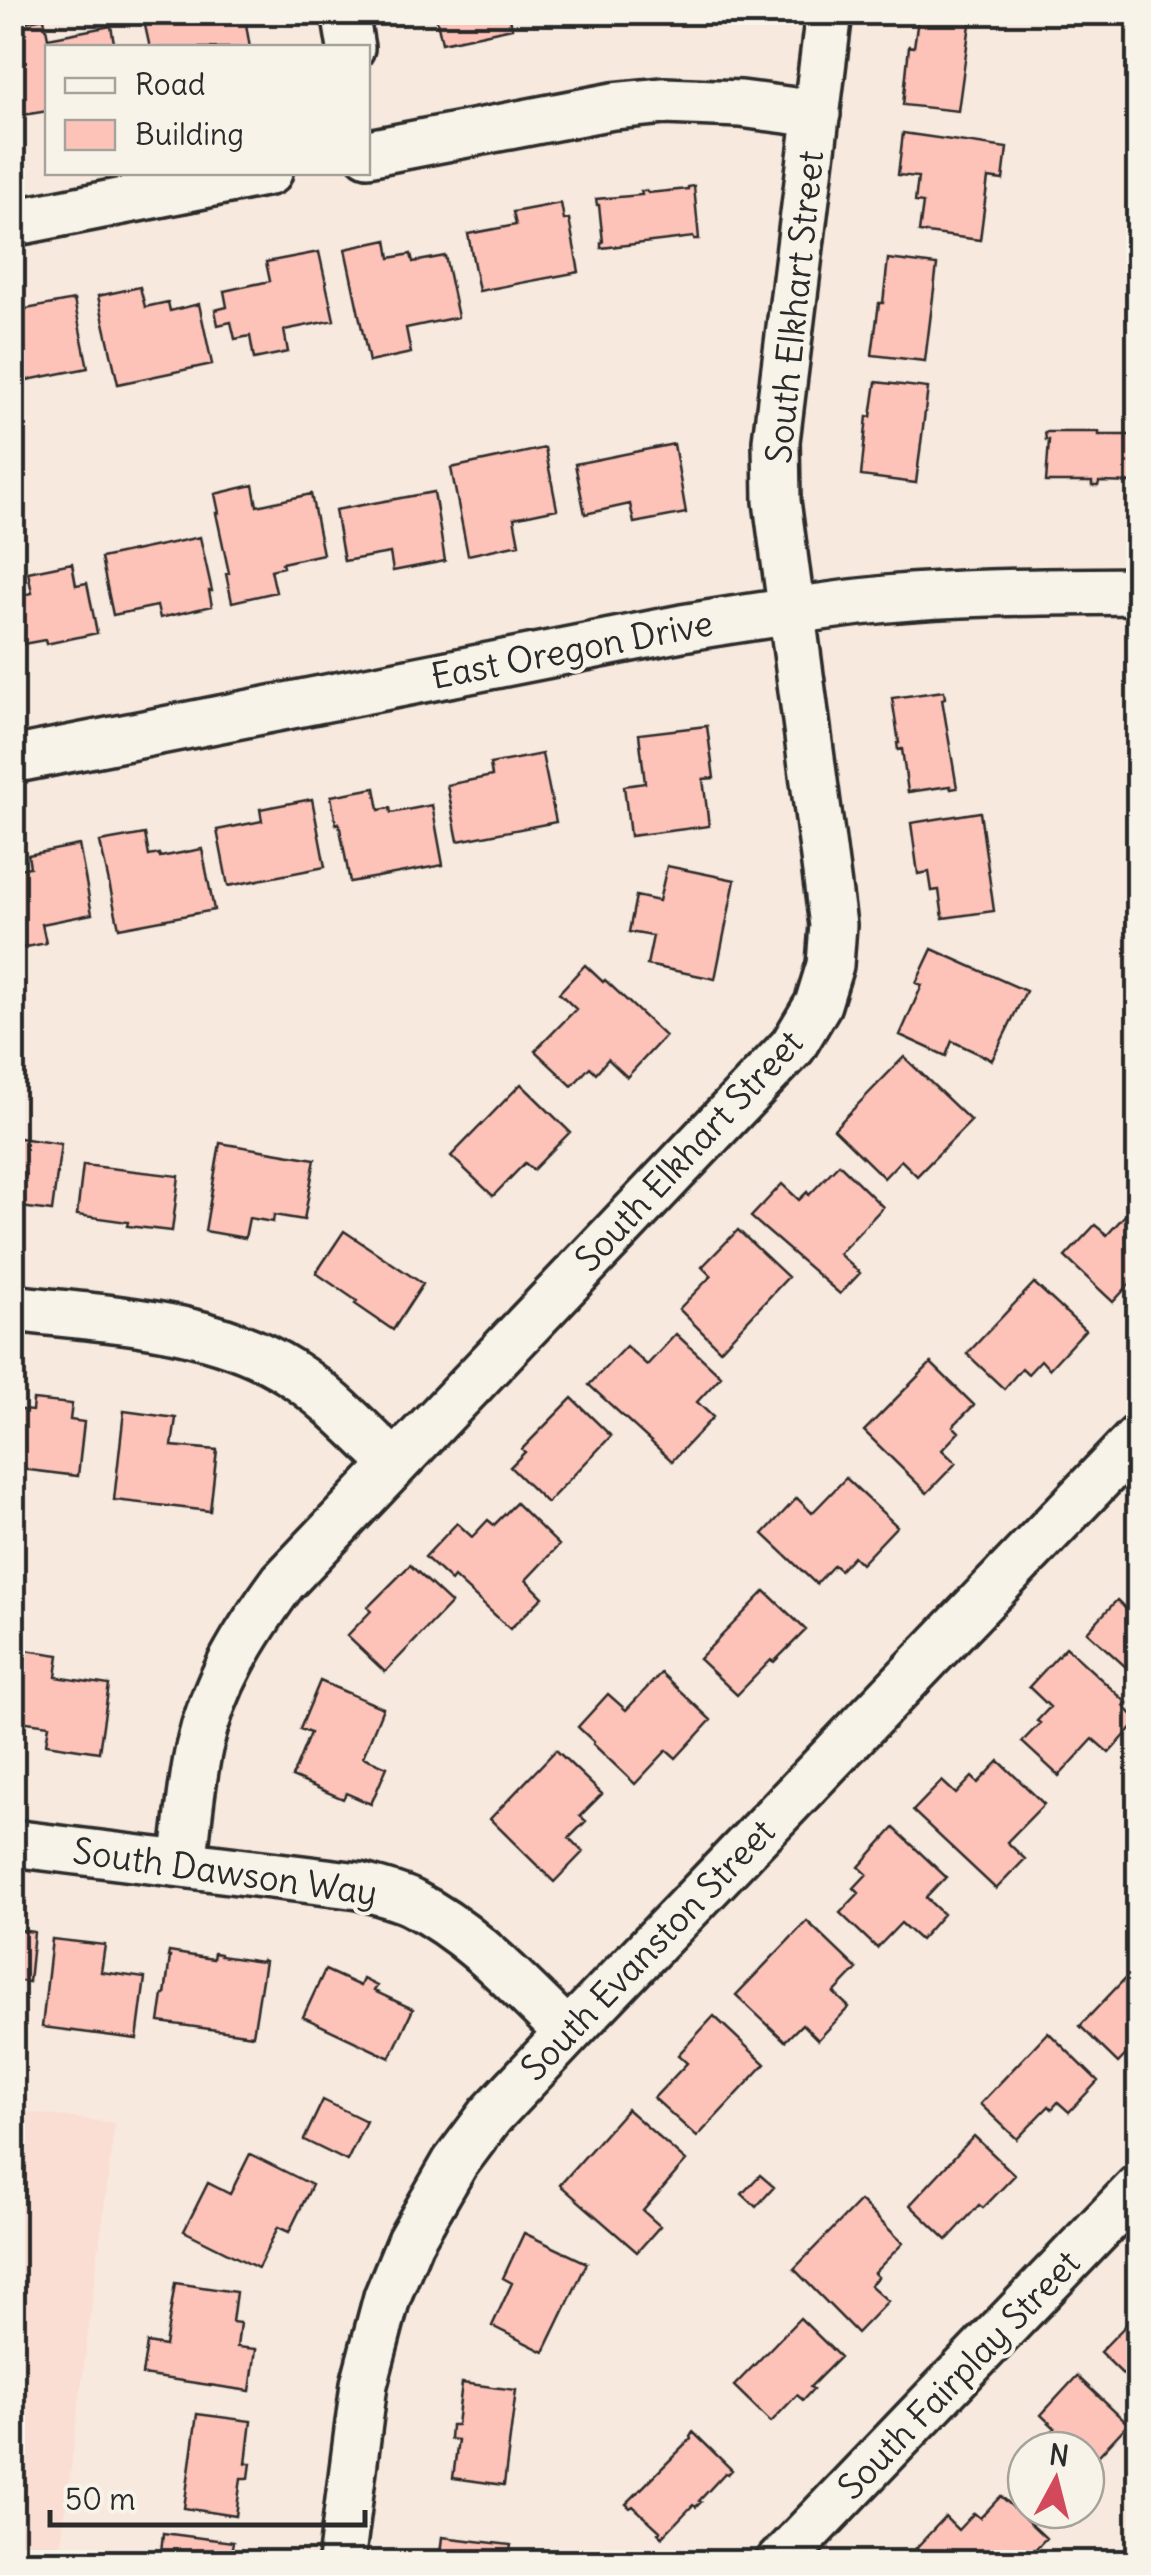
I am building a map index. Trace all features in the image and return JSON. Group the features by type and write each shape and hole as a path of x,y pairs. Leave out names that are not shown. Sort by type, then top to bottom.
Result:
{"street":[{"path":"344,12 350,45"},
{"name":"South Elkhart Street","path":"183,1864 199,1747 218,1688 246,1632 282,1582 793,1046 818,1004 830,965 833,925 777,500 776,441 830,12"},
{"path":"370,146 664,101 741,104 816,114"},
{"path":"12,223 254,175"},
{"name":"East Oregon Drive","path":"12,760 791,610 891,599 1138,591"},
{"path":"12,1308 183,1330 245,1348 288,1370 327,1399 395,1464"},
{"name":"South Evanston Street","path":"341,2562 364,2384 387,2297 410,2241 455,2162 491,2115 568,2033 1138,1438"},
{"name":"South Dawson Way","path":"12,1843 359,1886 408,1901 451,1925 568,2033"},
{"name":"South Fairplay Street","path":"779,2562 1138,2188"}],"shaded area":[{"path":"13,2110 115,2123 59,2562 13,2562"}],"building":[{"path":"188,12 244,12 250,45 149,45 144,21"},
{"path":"435,12 509,12 512,28 442,43"},
{"path":"919,12 971,17 958,111 903,105 909,46 914,47"},
{"path":"44,18 48,38 111,26 114,45 45,45 45,111 23,115 12,60 12,47 18,46 15,24"},
{"path":"903,133 1007,148 1003,180 988,178 980,240 919,232 923,203 915,202 918,177 898,175"},
{"path":"694,186 699,239 601,248 596,199"},
{"path":"561,203 564,220 569,219 579,272 479,291 468,234 516,225 513,212"},
{"path":"387,240 390,258 411,254 413,262 445,256 458,317 406,328 411,353 369,362 345,249"},
{"path":"319,252 334,320 284,330 288,352 254,359 250,336 235,339 231,322 218,325 215,310 227,307 224,291 270,281 266,262"},
{"path":"888,259 937,265 925,361 872,355"},
{"path":"140,287 145,307 168,302 170,311 199,304 212,364 118,384 98,296"},
{"path":"74,300 88,368 12,383 12,324 23,321 21,310"},
{"path":"876,382 928,388 916,483 861,476 867,416 871,417"},
{"path":"1045,432 1138,435 1138,483 1099,482 1092,486 1092,482 1046,482 1049,440"},
{"path":"674,444 686,513 634,523 630,504 585,514 575,464"},
{"path":"545,448 557,509 514,518 519,544 468,555 451,468"},
{"path":"253,485 257,506 311,494 323,554 282,563 283,567 271,570 276,592 232,602 215,494"},
{"path":"434,492 445,561 393,571 390,553 344,561 335,510"},
{"path":"200,537 212,606 160,618 157,606 113,615 101,558"},
{"path":"72,563 76,585 87,583 97,633 46,644 45,640 12,646 12,597 32,593 28,572"},
{"path":"944,691 942,699 957,788 908,792 892,698"},
{"path":"707,726 714,778 703,779 709,826 630,836 624,786 645,783 639,734"},
{"path":"542,754 556,822 458,841 447,785 492,776 490,764"},
{"path":"375,788 379,810 390,808 391,813 432,805 443,865 350,882 331,796"},
{"path":"312,799 325,867 228,886 217,830 262,821 260,809"},
{"path":"980,812 994,911 943,918 939,890 932,891 929,872 918,874 911,823"},
{"path":"145,834 149,856 202,849 214,910 119,928 100,842"},
{"path":"79,845 92,914 42,924 46,943 12,950 12,870 30,867 28,855"},
{"path":"667,866 735,880 715,979 647,965 653,936 629,932 636,896 659,901"},
{"path":"932,949 1026,991 992,1060 952,1041 946,1056 900,1035 922,985 916,983"},
{"path":"585,965 665,1036 627,1077 608,1059 596,1073 590,1067 572,1086 535,1051 576,1009 559,993"},
{"path":"904,1057 971,1121 917,1176 901,1160 884,1178 834,1129"},
{"path":"521,1084 570,1132 533,1170 525,1163 493,1196 451,1156"},
{"path":"12,1137 61,1144 52,1211 12,1206"},
{"path":"220,1143 315,1159 304,1220 274,1215 273,1222 249,1218 245,1238 205,1231"},
{"path":"839,1164 883,1207 839,1254 860,1273 840,1294 751,1217 782,1184 799,1200"},
{"path":"83,1165 179,1176 172,1231 77,1215"},
{"path":"1138,1201 1138,1275 1113,1302 1065,1257 1095,1225 1107,1235"},
{"path":"738,1230 788,1277 720,1350 679,1309 711,1276 702,1267"},
{"path":"344,1231 423,1284 393,1330 316,1273"},
{"path":"1034,1283 1085,1330 1049,1369 1041,1360 1028,1374 1022,1368 1004,1389 967,1354"},
{"path":"676,1334 721,1376 697,1402 713,1417 672,1461 589,1385 626,1346 647,1365"},
{"path":"931,1363 974,1405 953,1426 959,1432 942,1450 956,1463 927,1493 864,1431"},
{"path":"572,1398 611,1436 547,1503 510,1467 525,1452 522,1449"},
{"path":"33,1400 72,1404 70,1420 84,1422 78,1476 12,1468 12,1409 32,1411"},
{"path":"124,1411 176,1418 172,1446 217,1450 210,1511 114,1500"},
{"path":"846,1478 897,1526 861,1564 853,1556 840,1570 834,1565 816,1584 763,1534 797,1498 812,1513"},
{"path":"516,1503 559,1545 526,1580 543,1597 510,1629 454,1577 451,1581 425,1557 457,1523 472,1537 488,1520 494,1525"},
{"path":"410,1565 451,1603 385,1672 347,1636 371,1611 368,1607"},
{"path":"765,1591 806,1630 737,1695 699,1659"},
{"path":"1117,1600 1130,1613 1138,1605 1138,1678 1087,1632"},
{"path":"1066,1647 1127,1703 1124,1706 1138,1721 1109,1753 1093,1739 1059,1776 1022,1742 1050,1707 1029,1687"},
{"path":"12,1648 59,1655 56,1677 109,1685 99,1752 46,1744 49,1725 12,1720"},
{"path":"661,1673 711,1720 676,1758 667,1750 635,1784 578,1727 608,1694 626,1710"},
{"path":"320,1681 383,1708 363,1757 387,1767 371,1804 346,1793 343,1799 292,1777 310,1733 300,1729"},
{"path":"556,1750 602,1794 580,1816 586,1821 569,1838 583,1852 554,1882 490,1819"},
{"path":"999,1761 1044,1804 1007,1842 1025,1859 996,1889 913,1811 942,1781 956,1794 972,1777 978,1783"},
{"path":"894,1828 946,1877 926,1898 943,1914 920,1940 901,1923 877,1948 840,1913 859,1893 854,1888 867,1874 859,1867"},
{"path":"807,1921 857,1969 834,1993 849,2007 818,2040 802,2024 785,2041 736,1995"},
{"path":"12,1929 34,1932 29,1982 12,1980"},
{"path":"52,1939 105,1945 101,1972 145,1978 137,2039 42,2027"},
{"path":"169,1952 213,1959 214,1953 265,1961 253,2035 159,2022"},
{"path":"1138,1965 1138,2042 1118,2063 1080,2026"},
{"path":"325,1970 360,1986 363,1979 377,1986 374,1991 413,2009 390,2058 303,2017"},
{"path":"714,2016 765,2064 697,2137 654,2098 687,2063 678,2055"},
{"path":"1048,2032 1098,2081 1069,2112 1058,2102 1052,2109 1049,2106 1017,2139 980,2104"},
{"path":"323,2100 366,2121 347,2161 304,2140"},
{"path":"627,2109 686,2161 643,2211 660,2226 637,2252 560,2185"},
{"path":"974,2136 1015,2175 983,2208 979,2205 947,2240 910,2205"},
{"path":"250,2154 312,2185 289,2232 278,2227 258,2268 184,2231 208,2183 230,2194"},
{"path":"760,2175 774,2187 756,2207 742,2194"},
{"path":"860,2201 903,2243 874,2273 878,2277 870,2285 888,2301 857,2333 794,2269"},
{"path":"524,2233 587,2263 544,2352 492,2326 512,2283 503,2278"},
{"path":"175,2283 236,2292 232,2322 240,2323 237,2347 256,2349 250,2391 142,2375 147,2343 165,2346"},
{"path":"800,2318 840,2357 810,2387 813,2389 803,2400 797,2395 771,2422 734,2386"},
{"path":"1129,2322 1138,2331 1138,2389 1100,2352"},
{"path":"1077,2376 1128,2424 1106,2448 1106,2430 1053,2430 1041,2415"},
{"path":"462,2383 516,2390 504,2485 453,2478 458,2440 450,2439 451,2425 457,2425"},
{"path":"197,2414 251,2421 246,2463 251,2463 249,2478 241,2478 236,2516 184,2508"},
{"path":"693,2432 732,2470 662,2537 633,2506 626,2504 691,2439"},
{"path":"1001,2496 1006,2501 1006,2530 1037,2530 1046,2538 1023,2562 934,2562 916,2548 945,2517 958,2530 974,2513 980,2518"},
{"path":"163,2533 233,2542 230,2562 160,2562"},
{"path":"442,2537 511,2545 508,2562 439,2562"}]}
